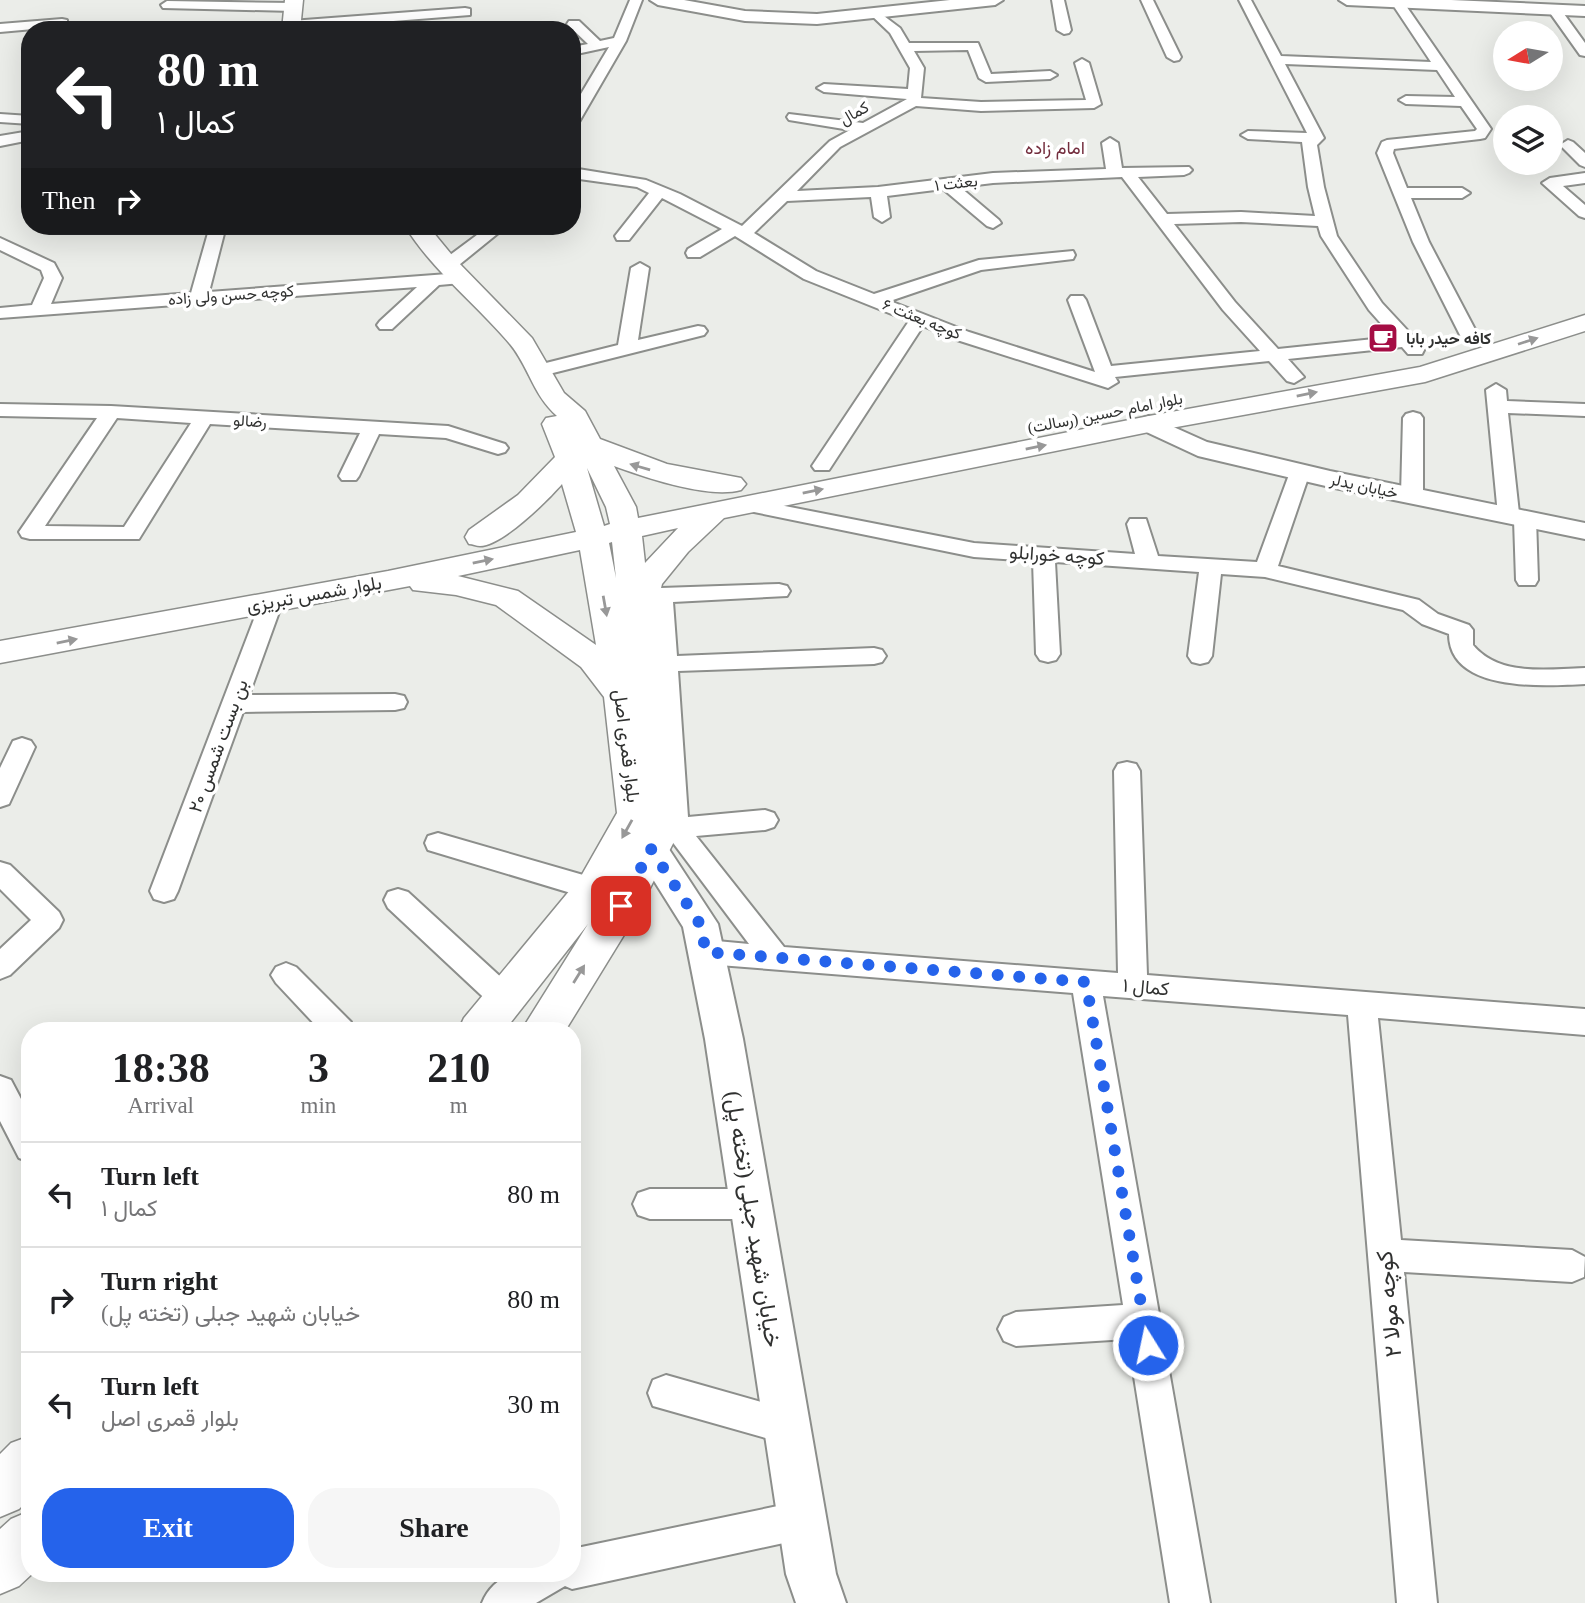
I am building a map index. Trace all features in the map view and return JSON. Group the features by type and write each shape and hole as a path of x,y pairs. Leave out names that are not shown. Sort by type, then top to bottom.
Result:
{"main road":[{"path":"422,235 448,274 523,343 553,398 555,422 579,450 607,523"},
{"name":"بلوار امام حسین (رسالت)","path":"607,523 714,512 740,494 822,466 1294,377 1411,346 1471,337 1585,301"},
{"name":"بلوار امام حسین (رسالت)","path":"607,523 740,494 1425,374 1585,323"},
{"path":"579,450 740,494"},
{"path":"480,537 519,512 549,485 579,450"},
{"path":"637,624 647,582 677,544 714,512"},
{"name":"بلوار شمس تبریزی","path":"0,628 53,621 259,582 480,537 607,523"},
{"name":"بلوار شمس تبریزی","path":"0,652 388,581 607,523"},
{"name":"بلوار قمری اصل","path":"548,1022 663,839 637,624 607,523"},
{"name":"بلوار قمری اصل","path":"487,1022 594,889 636,813 621,694 607,523"},
{"path":"388,581 456,585 506,598 593,659 621,694"},
{"path":"0,1490 21,1470"},
{"path":"0,1567 21,1547"}],"street":[{"path":"581,107 620,41 636,0"},
{"path":"657,0 721,12 817,19 885,8 995,0"},
{"path":"1058,0 1064,30"},
{"path":"1147,0 1174,57"},
{"path":"1245,0 1318,138"},
{"path":"1347,0 1470,3 1585,11"},
{"path":"1397,2 1484,129 1480,135 1387,145 1385,153 1421,242 1471,337"},
{"path":"167,5 292,15 466,12"},
{"path":"885,8 917,68 915,97"},
{"path":"1554,10 1585,52"},
{"path":"0,28 21,26"},
{"path":"581,30 597,45"},
{"path":"581,49 620,41"},
{"path":"905,47 973,46 986,78 1049,75"},
{"path":"1277,60 1440,66"},
{"path":"824,88 980,105 1094,103 1082,63"},
{"name":"کمال","path":"694,253 739,232 784,196 835,144 915,97"},
{"path":"1406,100 1465,102"},
{"path":"794,117 863,127"},
{"path":"0,118 21,126"},
{"path":"0,141 21,132"},
{"path":"1248,135 1318,138"},
{"path":"1318,138 1309,144 1316,187 1329,236 1375,306 1411,346"},
{"path":"1110,143 1122,174 1162,219 1229,306 1294,377"},
{"path":"1568,145 1585,162"},
{"path":"1122,174 1184,170"},
{"name":"کوچه بعثت ۶","path":"581,174 640,184 659,191 739,232 810,275 963,337 1107,377"},
{"name":"بعثت ۱","path":"784,196 878,191 993,178 1122,174"},
{"path":"1585,178 1550,183 1585,214"},
{"path":"947,184 993,223"},
{"path":"623,236 659,191"},
{"path":"878,191 882,218"},
{"path":"1401,193 1462,193"},
{"path":"1162,219 1325,221"},
{"path":"199,298 216,235"},
{"path":"386,325 448,274 489,235"},
{"path":"0,243 48,267 53,278 39,310"},
{"path":"875,300 979,265 1067,255"},
{"path":"626,349 640,268"},
{"name":"کوچه حسن ولی زاده","path":"0,313 199,298 448,274"},
{"path":"1077,300 1107,377 1275,356 1411,346"},
{"path":"822,466 919,319"},
{"path":"537,371 698,331"},
{"path":"1527,580 1497,398 1585,410"},
{"name":"رضالو","path":"0,410 111,412 448,432 499,447"},
{"path":"111,412 30,532 131,534 203,419"},
{"path":"1412,495 1413,418"},
{"name":"خیابان یدلر","path":"1149,424 1198,448 1585,531"},
{"path":"349,476 372,428"},
{"path":"1265,570 1300,472"},
{"name":"کوچه خورابلو","path":"740,494 974,550 1265,570 1411,605 1430,620 1461,630 1461,648 1479,666 1515,674 1585,676"},
{"path":"1138,524 1148,561"},
{"path":"1044,554 1048,654"},
{"path":"1200,656 1211,565"},
{"path":"776,958 663,839 665,664 661,595 779,591"},
{"name":"بن بست شمس ۲۰","path":"164,891 272,601"},
{"path":"665,664 874,656"},
{"path":"234,704 395,702"},
{"path":"0,797 22,747"},
{"path":"1127,771 1133,986"},
{"path":"663,839 765,820"},
{"name":"خیابان شهید جبلی (تخته پل)","path":"663,839 700,924 724,1039 811,1574 821,1603"},
{"path":"438,843 594,889"},
{"path":"0,872 49,920 0,967"},
{"path":"398,900 506,1000"},
{"name":"کمال ۱","path":"706,952 1585,1022"},
{"path":"285,975 331,1022"},
{"path":"1086,982 1190,1603"},
{"name":"کوچه مولا ۲","path":"1362,1004 1417,1603"},
{"path":"0,1090 20,1138"},
{"path":"650,1204 750,1204"},
{"path":"1385,1255 1572,1266"},
{"path":"1016,1329 1144,1321"},
{"path":"666,1393 788,1426"},
{"path":"581,1567 802,1520"},
{"path":"502,1603 531,1582"}],"place":[{"name":"کافه حیدر بابا","path":"1383,338"}],"district":[{"name":"امام زاده","path":"1055,148"}],"route":[{"path":"621,906 651,849 700,924 706,952 1086,982 1148,1345"}]}
